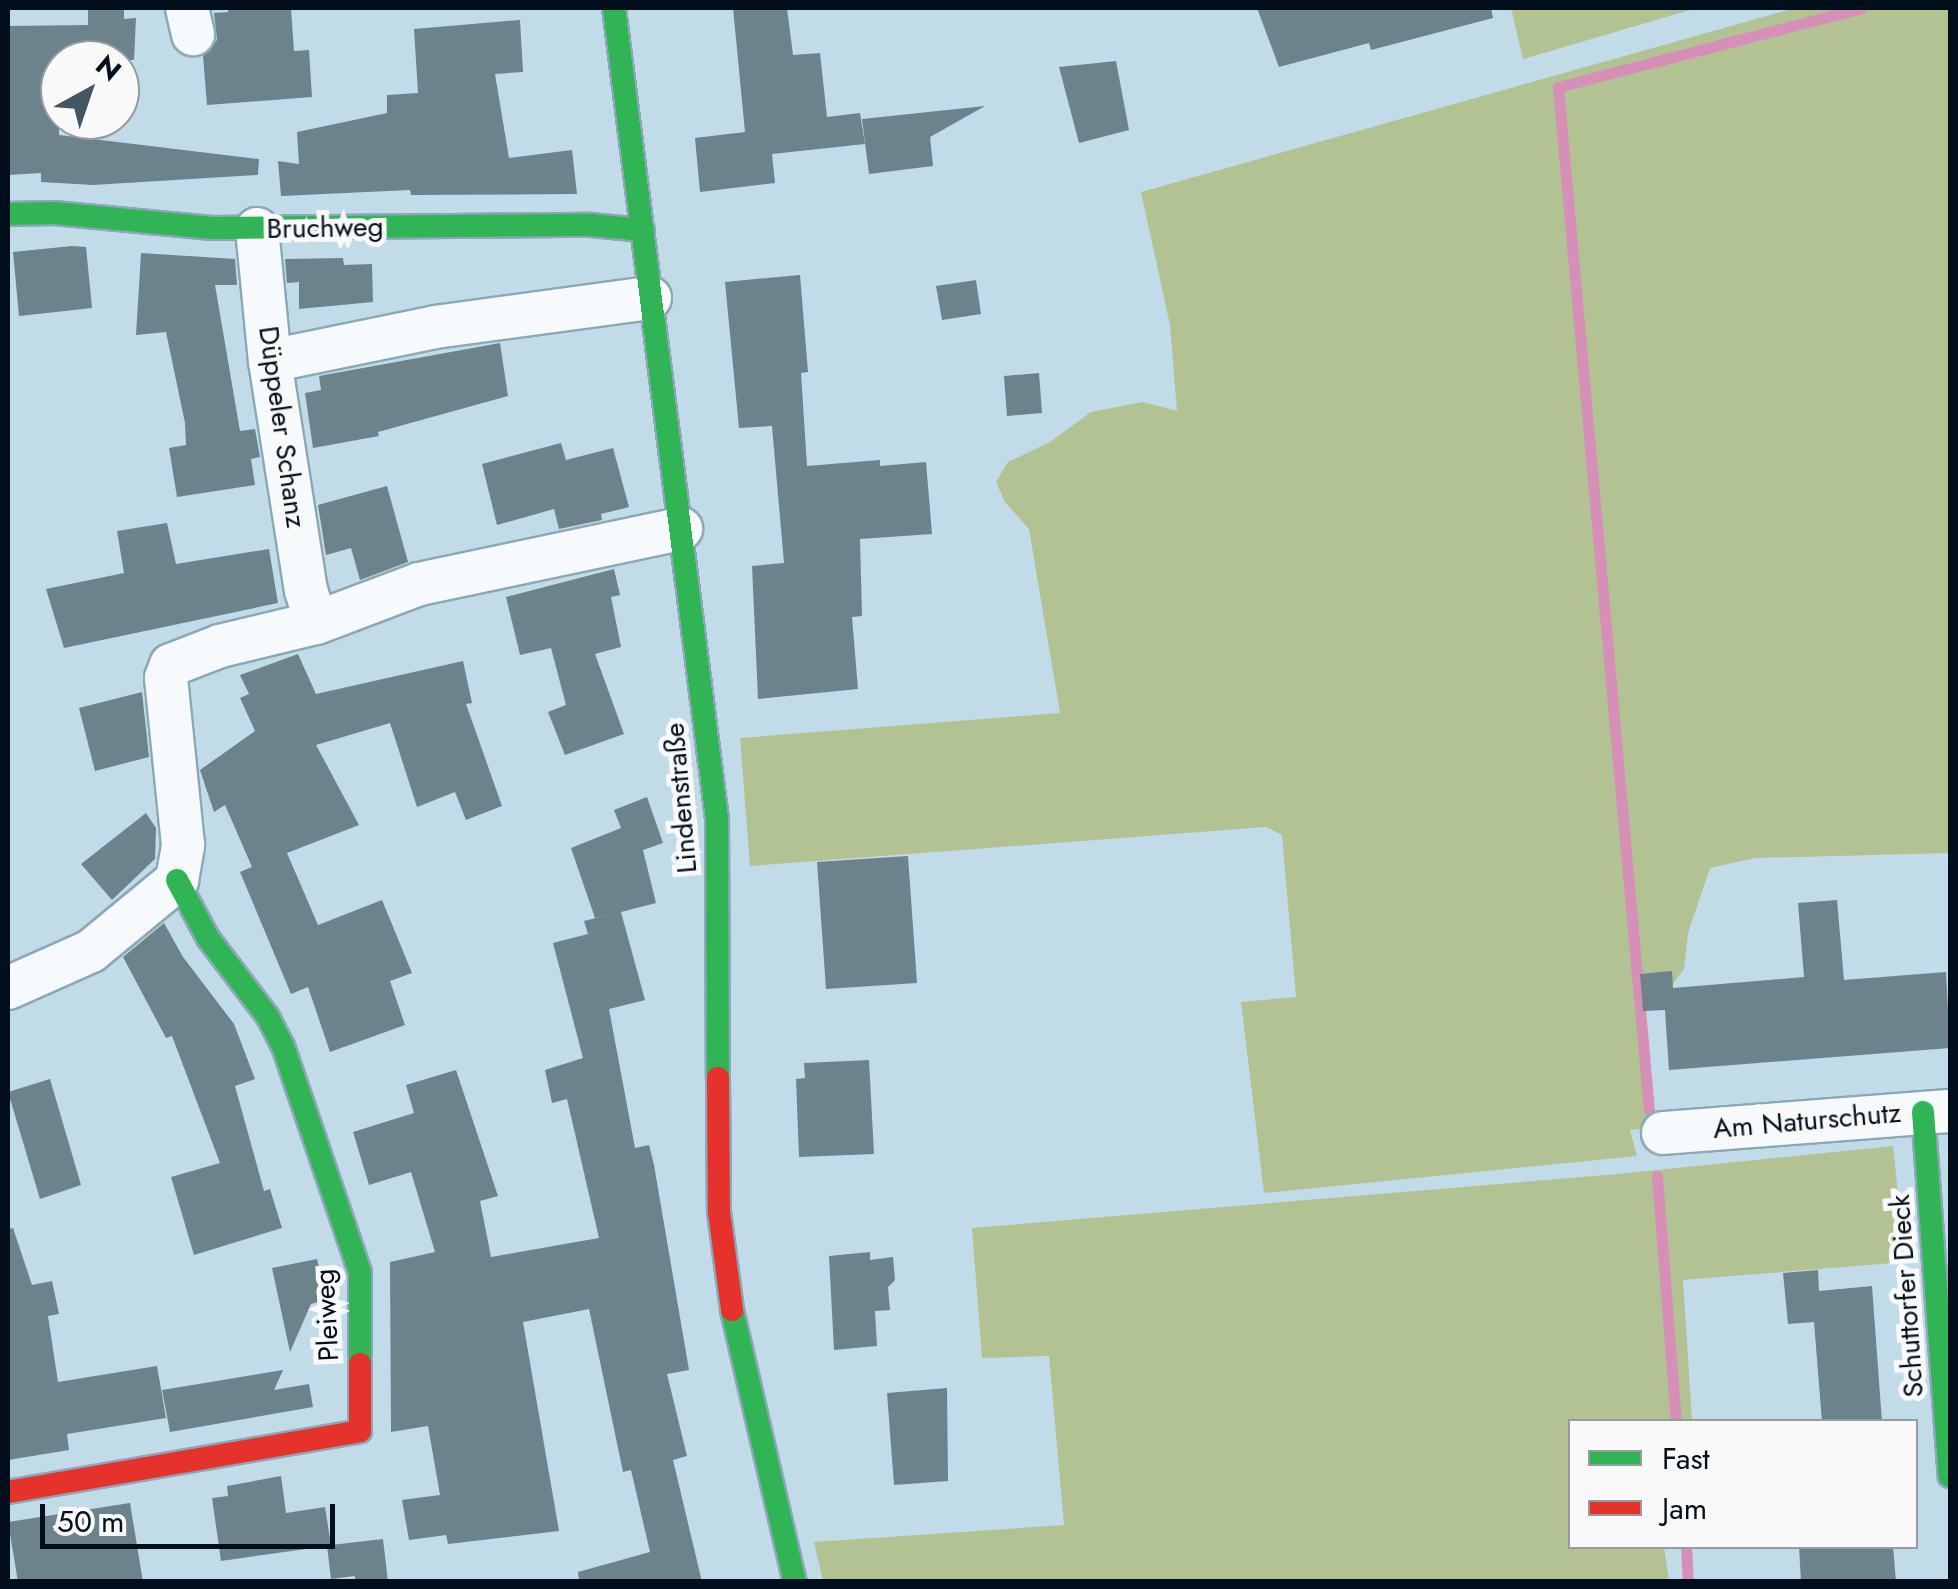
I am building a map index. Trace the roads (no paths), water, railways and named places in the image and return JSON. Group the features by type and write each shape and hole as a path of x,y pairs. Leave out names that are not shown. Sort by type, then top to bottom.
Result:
{"street":[{"name":"Lindenstraße","path":"614,8 717,819 719,1212 736,1337 795,1582"},
{"name":"Bruchweg","path":"8,214 54,212 154,226 257,230 591,224 642,230"},
{"name":"Düppeler Schanz","path":"257,230 270,361 306,590 316,623"},
{"path":"270,361 435,327 650,298"},
{"path":"8,988 91,951 177,880 183,845 166,678 172,664 220,646 316,623 420,584 681,529"},
{"name":"Pleiweg","path":"8,1492 360,1431 360,1272 283,1046 268,1017 208,938 177,880"},
{"name":"Am Naturschutz","path":"1663,1133 1937,1111"},
{"name":"Schuttorfer Dieck","path":"1937,1111 1950,1476"}],"waterway":[{"path":"1649,1111 1558,87 1861,8"},
{"path":"1657,1176 1676,1419"},
{"path":"1686,1549 1688,1582"}]}
